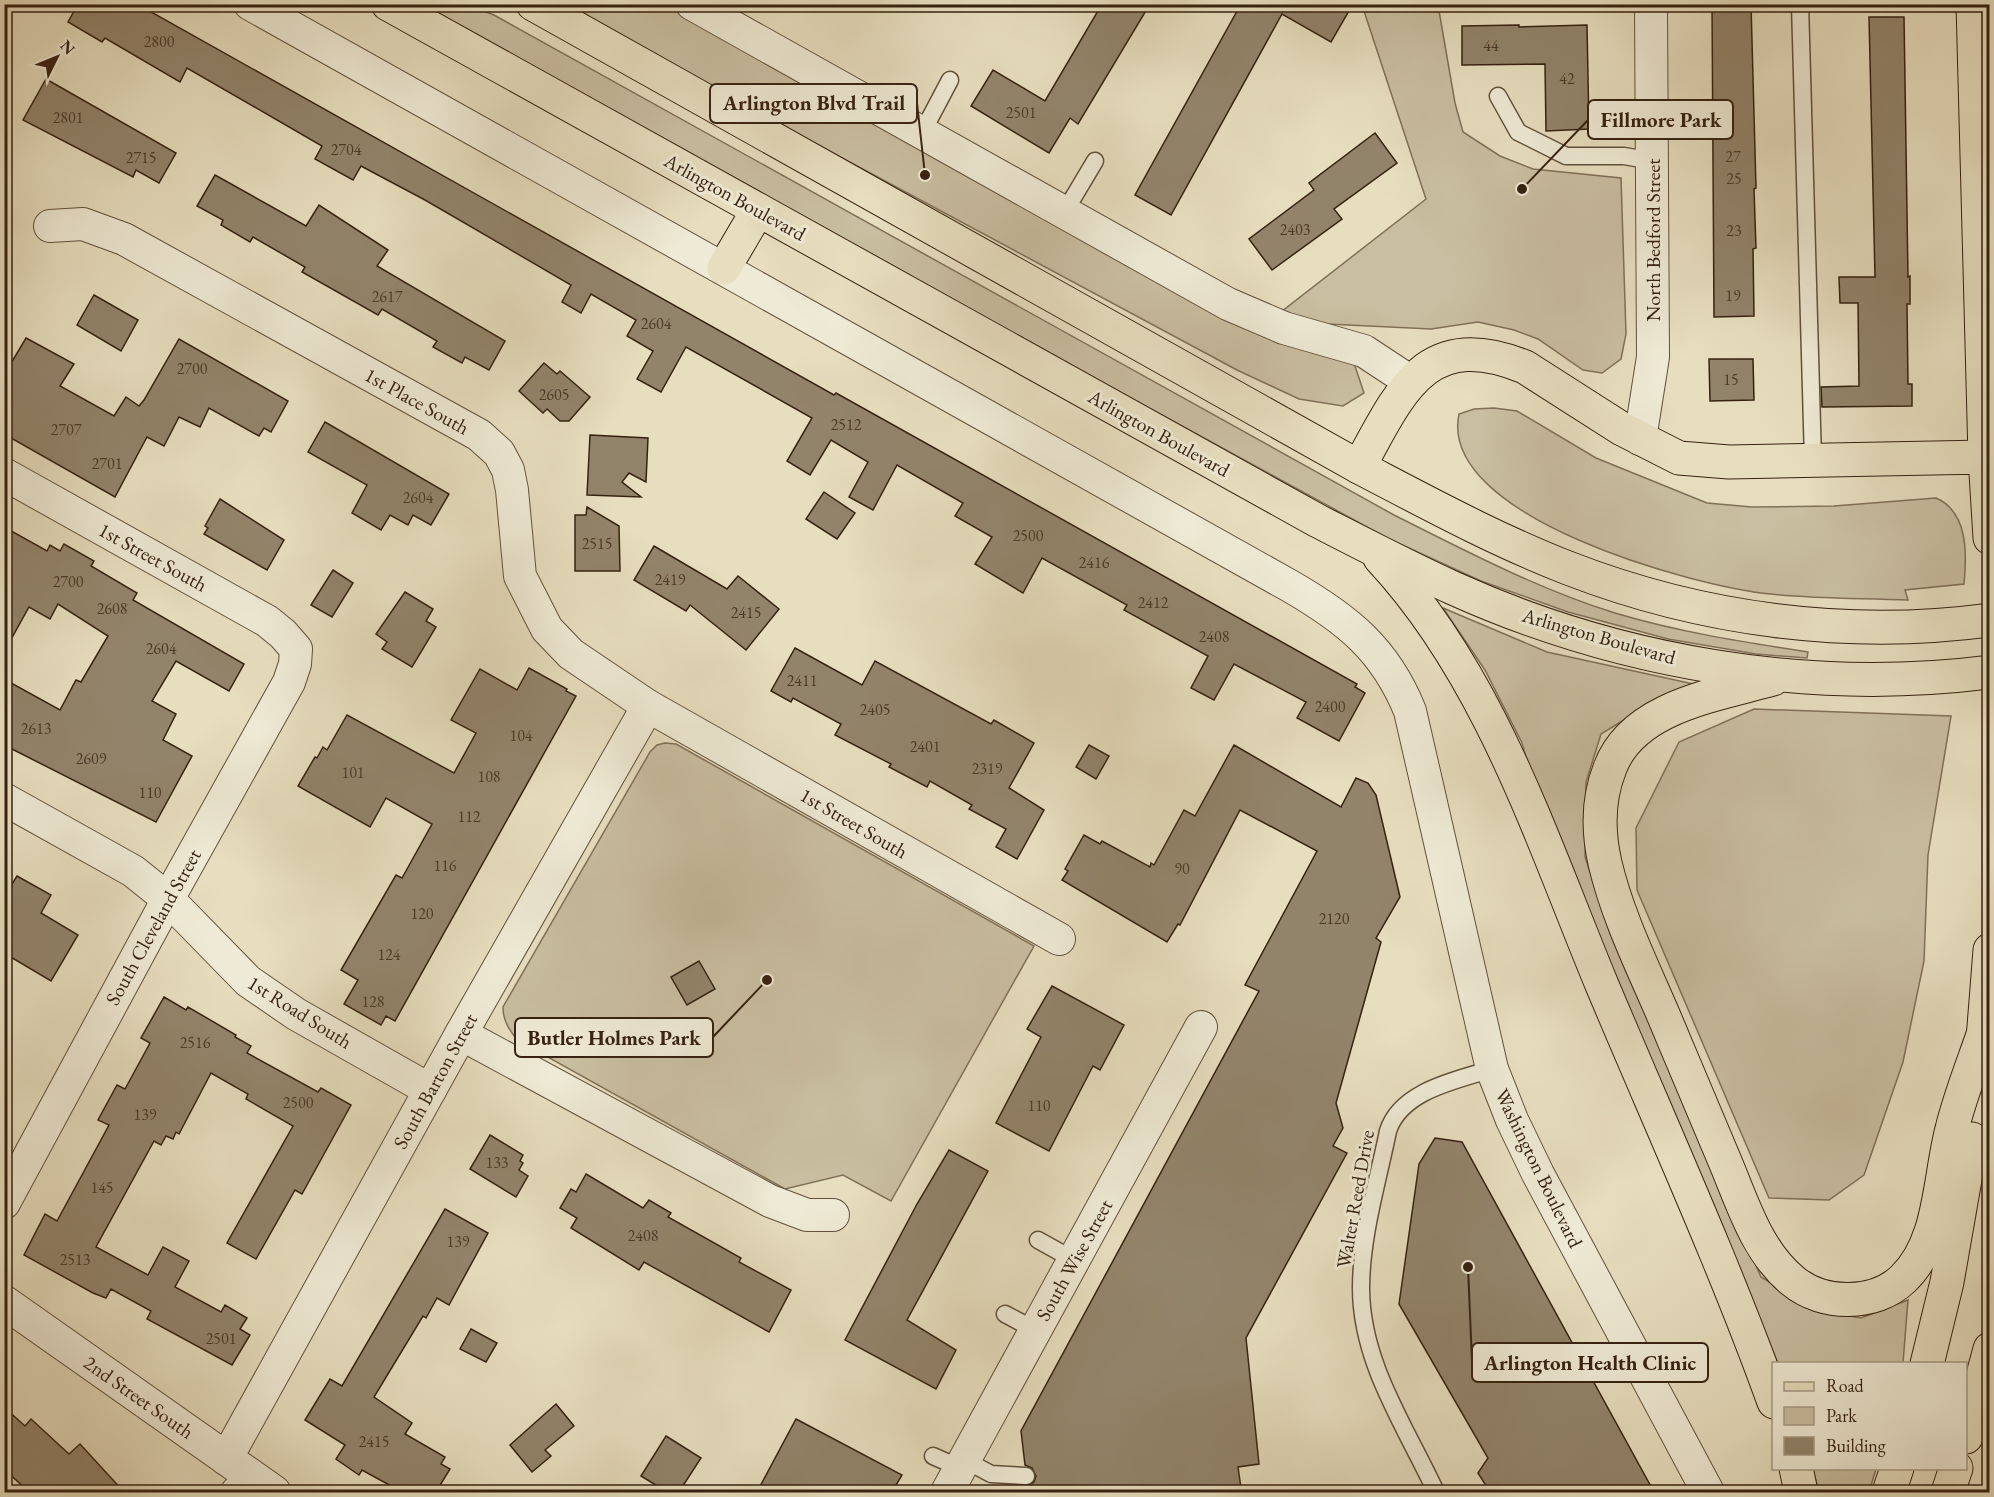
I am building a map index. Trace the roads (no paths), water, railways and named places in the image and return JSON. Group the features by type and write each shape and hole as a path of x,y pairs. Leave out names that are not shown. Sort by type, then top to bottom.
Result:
{"main road":[{"name":"Arlington Boulevard","path":"388,4 1371,548 1454,588 1552,626 1692,662 1786,676 1915,679 1989,672"},
{"path":"533,4 1359,467 1488,534 1569,569 1616,585 1717,611 1768,620 1836,627 1915,627 1989,620"},
{"path":"1973,4 1989,538"},
{"path":"724,268 758,210"},
{"path":"1359,467 1390,410 1411,382 1430,365 1458,354 1475,354 1508,360 1539,375 1640,440 1686,459 1813,460 1985,457"},
{"path":"1371,548 1427,615 1459,662 1491,720 1719,1263 1772,1399"},
{"path":"1786,676 1685,705 1652,720 1638,730 1617,753 1610,767 1601,801 1600,821 1605,865 1631,937 1753,1227 1769,1256 1791,1280 1816,1294 1831,1299 1866,1298 1892,1287 1911,1269 1931,1229 1952,1129 1983,1032"},
{"path":"1927,1362 1947,1282 1976,1111 1989,950"},
{"path":"1967,1430 1989,1356"},
{"path":"1796,1470 1801,1492"},
{"path":"1889,1492 1896,1470"},
{"path":"1948,1492 1955,1470"}],"street":[{"path":"250,4 724,268"},
{"path":"692,4 1228,304 1284,328 1364,351 1411,382"},
{"name":"North Bedford Street","path":"1640,440 1653,357 1652,4"},
{"name":"1st Place South","path":"50,226 83,224 124,239 479,435 499,453 508,470 520,576 547,628 571,654 648,706"},
{"name":"Washington Boulevard","path":"724,268 1322,605 1366,640 1396,680 1410,711 1492,1069 1512,1120 1551,1200 1708,1492"},
{"name":"1st Street South","path":"4,474 267,621 284,634 296,649"},
{"name":"South Cleveland Street","path":"4,1203 168,899 289,682 295,664 296,649"},
{"name":"1st Street South","path":"648,706 1059,939"},
{"name":"South Barton Street","path":"226,1459 461,1034 648,706"},
{"name":"1st Road South","path":"4,799 133,870 168,899 248,981 296,1014 430,1090"},
{"name":"South Wise Street","path":"952,1469 1035,1330 1201,1028"},
{"path":"461,1034 770,1201 807,1215 833,1215"},
{"name":"2nd Street South","path":"4,1302 226,1459 255,1488"}],"lane":[{"path":"1800,4 1813,460"},
{"path":"922,133 950,80"},
{"path":"1497,96 1518,132 1566,156 1624,156 1653,160"},
{"path":"1064,213 1095,161"},
{"name":"Walter Reed Drive","path":"1436,1492 1390,1400 1374,1361 1362,1307 1365,1251 1389,1131 1396,1115 1433,1089 1492,1069"},
{"path":"1038,1240 1074,1260"},
{"path":"1005,1314 1035,1330"},
{"path":"952,1469 1026,1476"}],"place":[{"name":"Arlington Blvd Trail","path":"925,175"},
{"name":"Fillmore Park","path":"1522,189"},
{"name":"Butler Holmes Park","path":"767,980"},
{"name":"Arlington Health Clinic","path":"1468,1267"}]}
